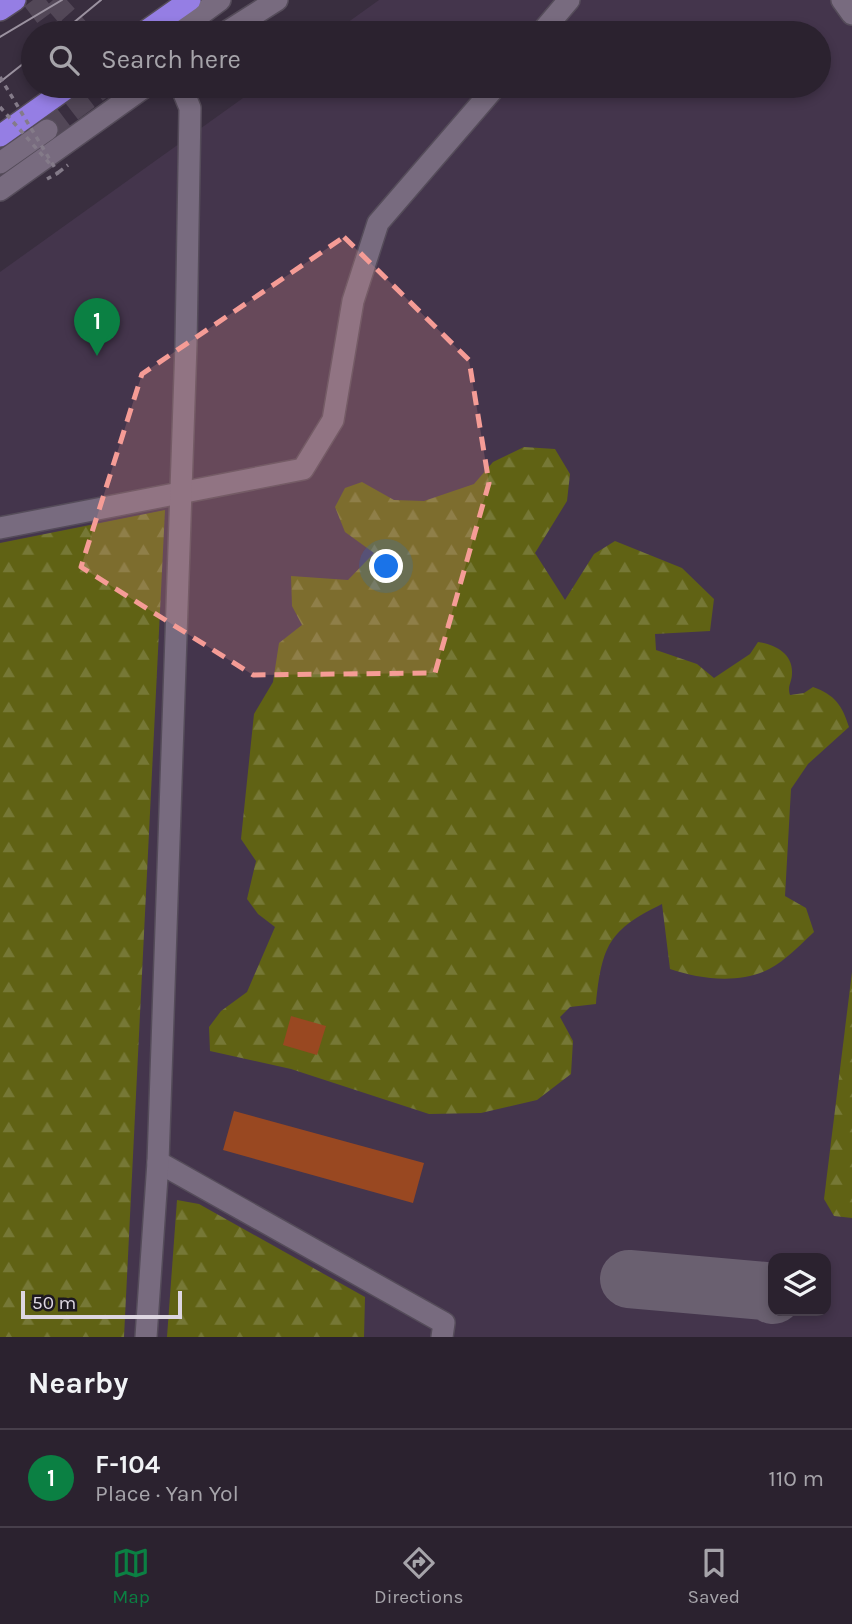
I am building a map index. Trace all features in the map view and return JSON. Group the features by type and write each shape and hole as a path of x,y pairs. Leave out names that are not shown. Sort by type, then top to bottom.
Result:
{"highway":[{"path":"0,10 15,0"},
{"path":"160,21 190,0"},
{"path":"0,136 53,98"}],"street":[{"path":"191,21 220,0"},
{"path":"245,21 277,0"},
{"path":"551,21 569,0"},
{"path":"842,0 852,14"},
{"path":"0,190 129,98"},
{"path":"146,1337 158,1162 181,491 190,108 186,98"},
{"path":"0,528 303,469 333,420 353,301 378,223 486,98"},
{"path":"0,163 47,130"},
{"path":"158,1162 444,1323 442,1337"}],"path":[{"path":"0,77 58,173"},
{"path":"0,107 58,173"},
{"path":"47,179 68,165"}],"highlighted area":[{"path":"344,237 469,360 489,483 435,673 253,675 81,567 142,374"}],"shaded area":[{"path":"379,0 852,0 852,1337 0,1337 0,272 243,98 831,98 831,21 350,21"}],"green space":[{"path":"524,447 555,449 570,474 567,501 535,553 565,600 594,554 615,541 682,568 714,599 710,631 655,634 656,650 697,664 714,678 750,654 758,642 770,645 781,651 789,660 792,673 790,695 804,693 813,687 832,697 844,713 849,727 808,764 791,789 785,896 806,908 814,932 786,958 764,971 738,978 710,978 670,969 662,904 644,913 630,922 611,942 601,967 596,1004 570,1007 560,1017 573,1041 571,1074 537,1100 481,1113 429,1114 291,1069 210,1051 209,1027 221,1011 247,992 275,927 258,914 247,899 256,861 241,839 254,714 273,682 279,643 302,625 292,606 291,576 348,580 374,553 345,532 335,507 345,488 362,482 394,500 424,501 474,484 493,462"},
{"path":"165,510 124,1337 0,1337 0,543"},
{"path":"852,972 852,1218 834,1216 824,1199"},
{"path":"177,1200 199,1204 365,1297 364,1337 167,1337"}],"building":[{"path":"291,1016 326,1026 317,1055 283,1045"},
{"path":"234,1111 424,1163 413,1203 223,1150"}],"taxiway":[{"path":"629,1279 768,1292"}],"tunnel":[{"path":"33,0 49,21"},
{"path":"53,0 71,21"},
{"path":"47,130 89,98"}],"tram line":[{"path":"27,21 62,0"},
{"path":"76,21 101,0"},
{"path":"0,37 21,24"},
{"path":"0,82 21,65"}],"place":[{"name":"F-104","path":"97,356"}]}
